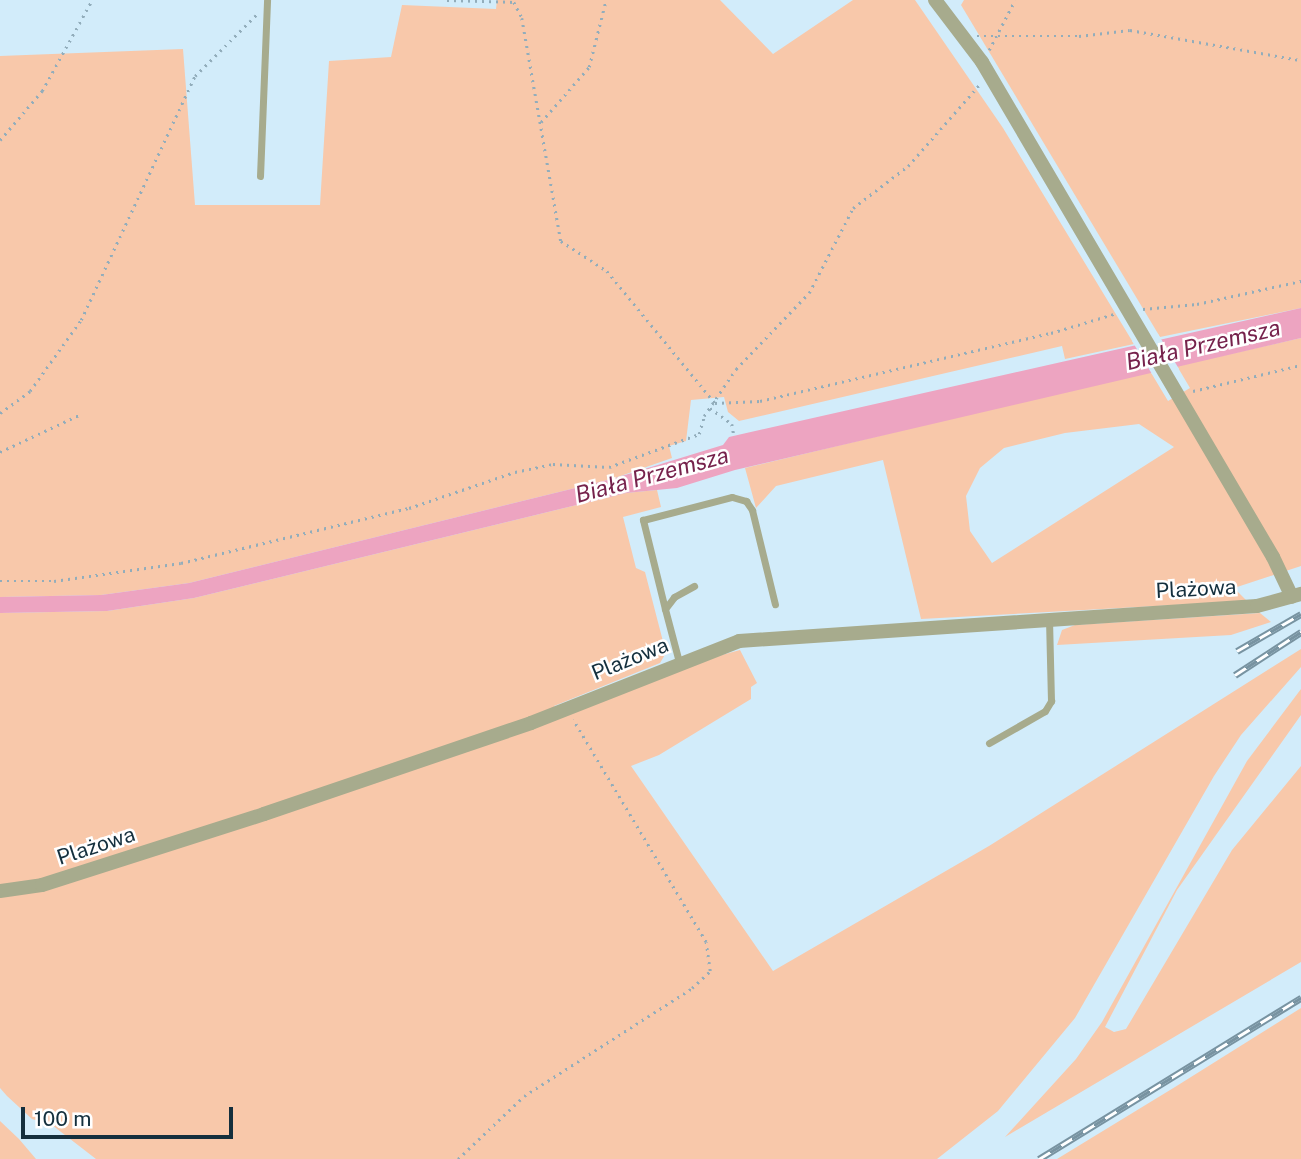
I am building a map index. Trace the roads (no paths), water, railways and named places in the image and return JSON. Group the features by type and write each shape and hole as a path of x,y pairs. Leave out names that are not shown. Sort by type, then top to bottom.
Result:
{"street":[{"path":"935,0 986,68 1296,595"},
{"name":"Plażowa","path":"0,891 42,885 121,861 565,708 739,641 1256,606 1296,595"}],"lane":[{"path":"260,176 267,2"},
{"path":"679,662 643,520 732,497 746,501 752,510 775,604"},
{"path":"665,609 674,597 694,586"},
{"path":"989,743 1045,711 1051,701 1049,619"}],"water":[{"name":"Biała Przemsza","path":"1301,308 1301,338 735,470 677,488 626,493 194,598 107,611 0,613 0,597 101,595 189,583 612,479 723,445 729,437"}],"railway":[{"path":"1237,651 1301,614"},
{"path":"1235,675 1301,632"},
{"path":"1039,1159 1301,998"}]}
